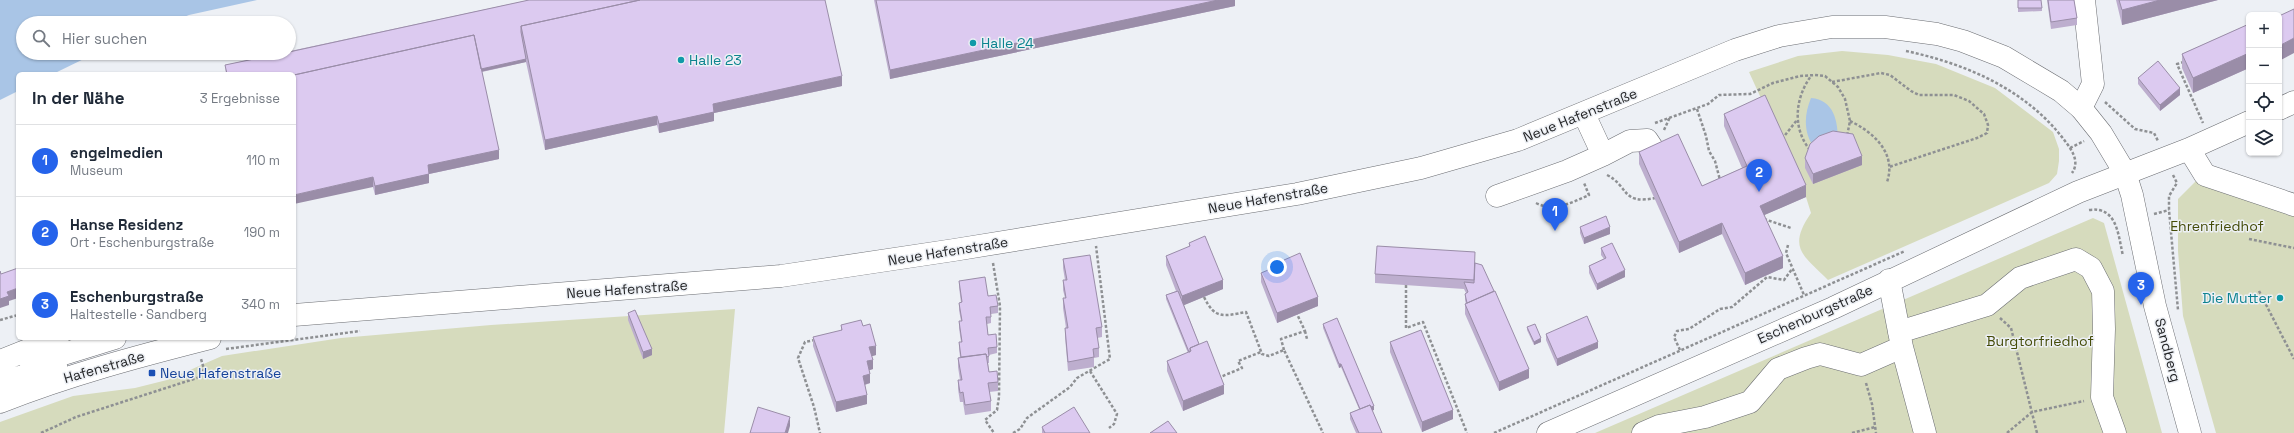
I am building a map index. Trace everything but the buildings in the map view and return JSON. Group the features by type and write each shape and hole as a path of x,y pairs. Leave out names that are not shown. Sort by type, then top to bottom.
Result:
{"main road":[{"path":"2084,0 2093,84 2085,99"},
{"name":"Neue Hafenstraße","path":"298,315 758,278 954,250 1355,183 1473,154 1518,140 1584,114 1735,50 1779,36 1832,27 1884,27 1938,34 1963,41 2004,57 2061,91 2085,99 2125,173"},
{"path":"2282,108 2294,102"},
{"path":"1584,114 1603,155"},
{"name":"Eschenburgstraße","path":"1548,433 1833,308 2073,185 2125,173 2166,159 2246,123"},
{"path":"1497,196 1578,166 1630,141 1652,147"},
{"path":"2189,149 2205,175 2294,205"},
{"name":"Sandberg","path":"2125,173 2138,218 2155,306 2190,433"},
{"path":"1643,433 1659,426 1705,417 1750,402 1778,369 1806,358 1820,354 1862,365 1901,339 1986,305 2020,278 2076,259 2091,268 2103,291 2104,329 2102,397 2115,433"},
{"path":"1889,280 1901,339 1925,433"},
{"path":"0,361 53,340"},
{"path":"0,373 108,340"},
{"name":"Hafenstraße","path":"0,383 144,340"},
{"name":"Hafenstraße","path":"0,402 46,384 116,362 205,347"}],"path":[{"path":"2190,59 2177,64 2210,140"},
{"path":"1832,82 1881,73 1890,76 1910,91 1919,95 1954,95 1969,101 1984,114 1988,125 1987,133 1977,138 1889,167"},
{"path":"1652,147 1653,124 1670,116 1697,109 1708,104 1719,94 1750,94 1773,83 1800,76 1825,76 1838,87 1845,99 1850,121 1845,141"},
{"path":"1812,76 1804,86 1798,104 1798,119 1802,140 1812,152"},
{"path":"2085,99 2135,129 2154,133 2177,184 2169,196 2168,210 2174,282"},
{"path":"1697,109 1706,136 1709,151 1715,161 1721,181"},
{"path":"1780,141 1798,119"},
{"path":"1850,121 1875,137 1886,154 1889,167 1887,182"},
{"path":"2070,148 2075,157 2073,185 2087,210 2100,208 2110,214 2115,224"},
{"path":"1528,185 1533,201 1547,208 1568,204 1589,195 1578,166"},
{"path":"1578,166 1604,172 1612,177 1630,197 1641,201 1654,198"},
{"path":"1760,217 1791,228"},
{"path":"2249,239 2294,248"},
{"path":"1013,433 1020,429 1027,418 1090,371 1110,359 1096,246"},
{"path":"1788,246 1786,253 1804,295"},
{"path":"1494,433 1912,248"},
{"path":"993,262 1000,306 1000,389 997,410 985,420 994,433"},
{"path":"1680,350 1674,337 1677,331 1689,329 1720,309 1732,307 1767,277 1784,280 1792,269"},
{"path":"1406,285 1406,328 1423,322 1467,433"},
{"path":"2260,291 2294,360"},
{"path":"1204,297 1214,313 1224,316 1246,312 1262,354 1269,356 1284,350"},
{"path":"1297,314 1307,338"},
{"path":"0,320 16,316"},
{"path":"2011,328 2037,433"},
{"path":"1305,331 1281,339 1284,350 1323,433"},
{"path":"820,339 805,342 798,358 814,408 820,433"},
{"path":"41,433 76,417 200,377 204,369 205,347"},
{"path":"1218,378 1242,368 1238,361 1261,352"},
{"path":"1862,365 1872,404 1876,433"},
{"path":"1090,371 1117,414 1114,424 1109,428"},
{"path":"2007,433 2032,412 2102,397"},
{"path":"1852,433 1875,427"}],"green space":[{"path":"1842,51 1888,55 1936,64 1995,88 2053,132 2059,149 2057,174 2049,183 1828,280 1811,264 1801,250 1799,243 1800,235 1811,213 1806,197 1749,72 1798,56"},
{"name":"Ehrenfriedhof","path":"2199,178 2294,213 2294,433 2216,433 2183,316 2178,251 2178,199"},
{"name":"Burgtorfriedhof","path":"2093,218 2104,223 2162,433 1595,433"},
{"path":"735,309 724,433 0,433 0,422 73,396 135,388 167,380 222,356 341,338 491,325"}],"water":[{"path":"0,0 257,0 186,16 16,16 16,60 82,60 57,72 16,72 16,92 0,100"},
{"path":"1811,98 1819,100 1830,107 1836,119 1838,133 1838,141 1815,149 1808,137 1806,124 1807,111"}],"place":[{"name":"Halle 24","path":"973,43"},
{"name":"Halle 23","path":"681,60"},
{"name":"Hanse Residenz","path":"1759,192"},
{"name":"engelmedien","path":"1555,231"},
{"name":"Die Mutter","path":"2280,298"},
{"name":"Eschenburgstraße","path":"2141,305"},
{"name":"Neue Hafenstraße","path":"152,373"}]}
